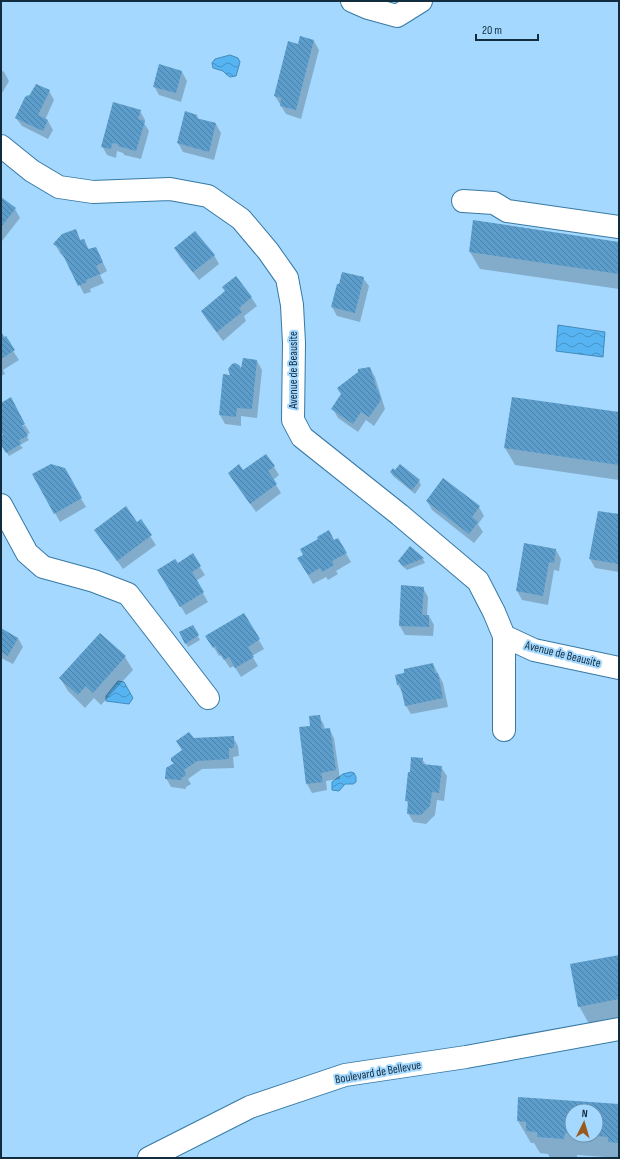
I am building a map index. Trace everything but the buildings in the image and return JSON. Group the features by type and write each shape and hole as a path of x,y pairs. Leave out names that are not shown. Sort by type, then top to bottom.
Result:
{"street":[{"path":"352,1 368,8 397,16 420,1"},
{"name":"Avenue de Beausite","path":"1,146 32,171 60,187 93,192 170,189 208,196 241,219 268,251 287,278 292,305 294,343 293,420 302,437 400,515 478,581 494,612 504,636 534,650 619,668"},
{"path":"463,201 494,203 507,211 619,228"},
{"path":"1,505 27,553 43,567 94,581 128,594 208,698"},
{"path":"504,636 504,730"},
{"name":"Boulevard de Bellevue","path":"149,1158 250,1107 345,1075 466,1057 619,1029"}],"water":[{"path":"230,55 238,58 240,62 236,76 230,77 223,71 213,68 212,63 215,59"},
{"path":"558,325 605,332 603,357 556,351"},
{"path":"118,681 124,682 133,698 129,704 106,701 106,696"},
{"path":"351,772 354,773 356,777 356,782 353,784 345,784 339,791 332,790 332,782 343,774"}]}
